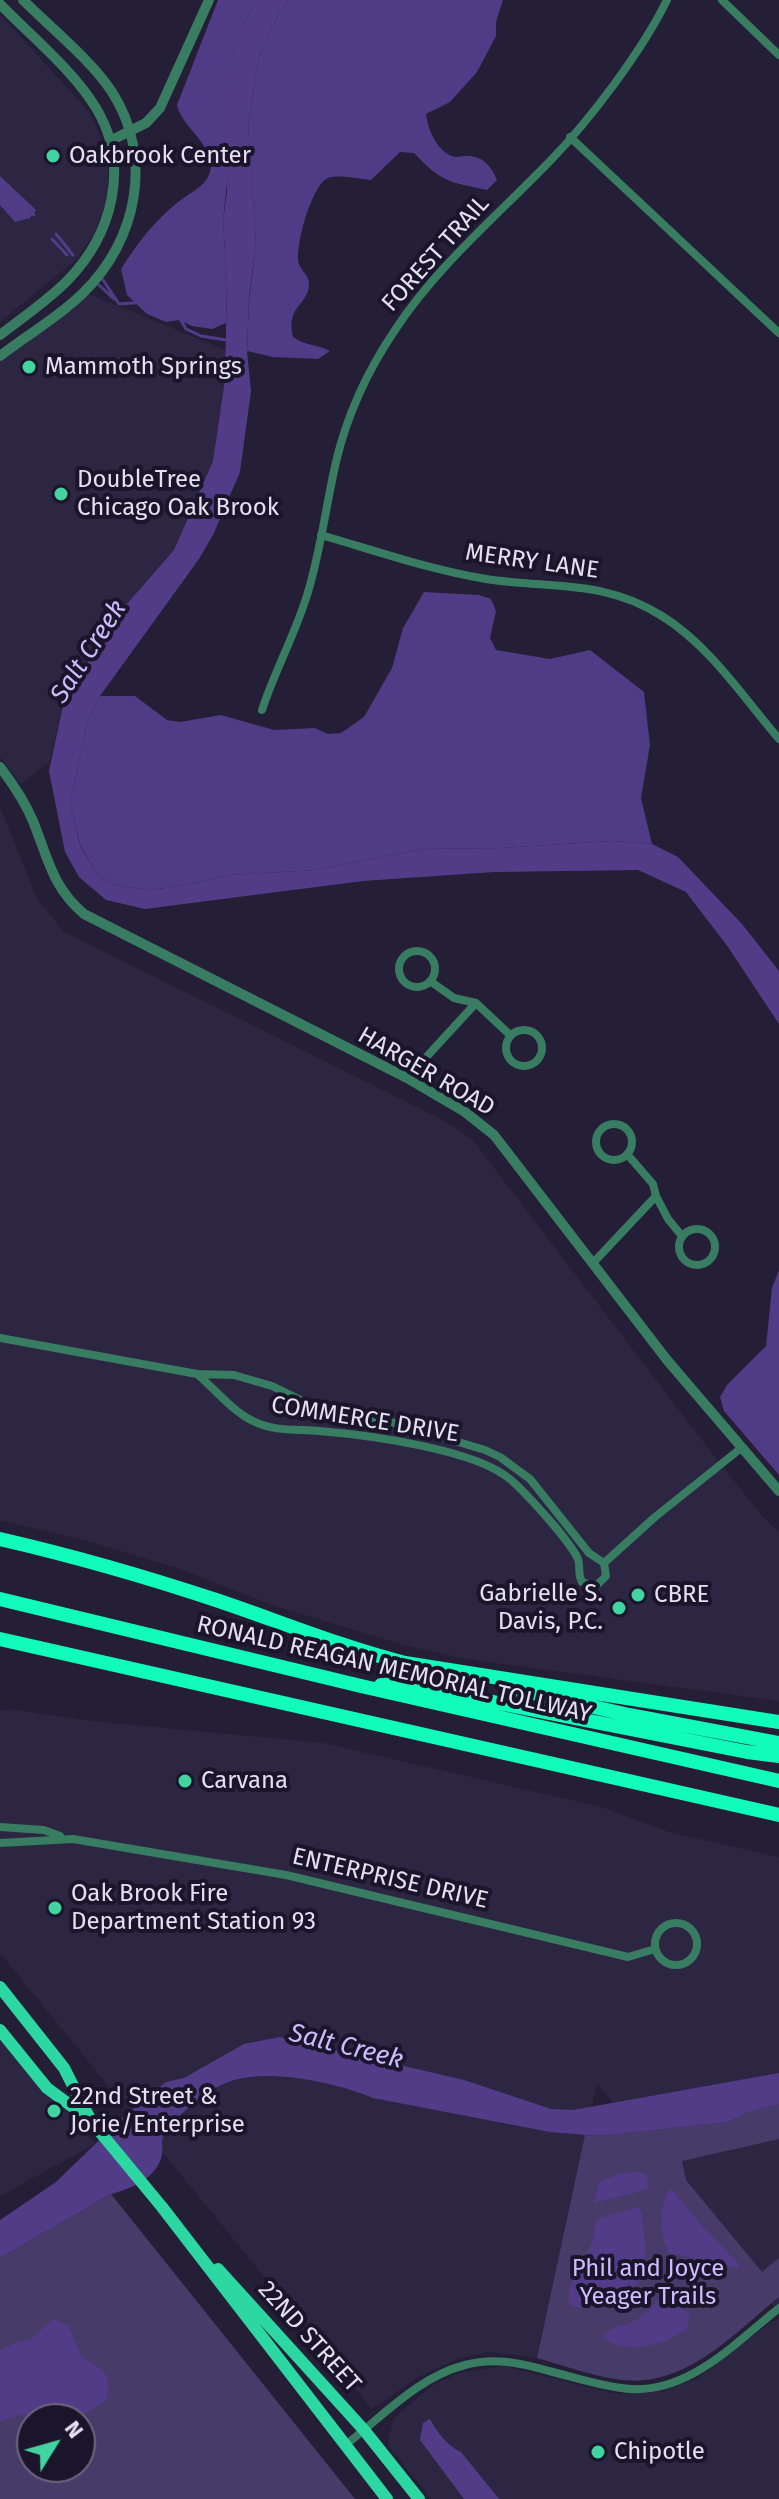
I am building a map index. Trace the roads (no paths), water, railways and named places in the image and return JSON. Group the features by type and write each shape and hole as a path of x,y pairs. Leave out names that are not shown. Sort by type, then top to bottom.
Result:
{"highway":[{"name":"RONALD REAGAN MEMORIAL TOLLWAY","path":"0,1539 79,1557 149,1578 356,1651 405,1663 779,1722"},
{"name":"RONALD REAGAN MEMORIAL TOLLWAY","path":"0,1599 361,1686 779,1781"},
{"path":"0,1639 779,1815"},
{"path":"405,1663 629,1715 779,1743"},
{"path":"361,1686 402,1684 779,1756"}],"main road":[{"name":"22ND STREET","path":"0,1987 64,2068 91,2121 162,2207 387,2499"},
{"name":"22ND STREET","path":"0,2030 47,2088 91,2121"},
{"name":"22ND STREET","path":"162,2207 364,2430 419,2499"}],"street":[{"path":"0,356 82,295 119,245 134,204 137,167 130,132 112,92 23,0"},
{"path":"110,141 146,123 165,100 209,0"},
{"name":"FOREST TRAIL","path":"262,710 307,595 336,461 348,422 384,347 407,312 443,270 553,158 624,69 667,0"},
{"path":"722,0 779,55"},
{"path":"0,4 85,92 96,108 114,157 113,201 101,234 67,281 0,335"},
{"path":"570,137 779,333"},
{"name":"MERRY LANE","path":"321,535 486,579 584,586 639,604 665,617 697,642 779,739"},
{"name":"HARGER ROAD","path":"0,767 20,795 54,879 84,914 407,1078 465,1112 494,1135 667,1360 779,1491"},
{"path":"418,951 428,955 435,965 430,981 420,987 403,981 399,970 402,958 418,951"},
{"path":"430,981 454,998 476,1003 510,1035"},
{"path":"407,1078 476,1003"},
{"path":"526,1029 537,1035 542,1045 540,1057 531,1065 513,1062 505,1047 510,1035 526,1029"},
{"path":"614,1124 625,1128 632,1144 627,1154 617,1160 601,1155 596,1144 599,1132 614,1124"},
{"path":"627,1154 653,1184 668,1219 682,1236"},
{"path":"593,1263 656,1196"},
{"path":"697,1228 709,1233 715,1246 712,1256 700,1265 685,1261 678,1246 682,1236 697,1228"},
{"name":"COMMERCE DRIVE","path":"0,1338 197,1374 234,1375 315,1407 395,1423 471,1445 500,1457 530,1479 589,1553 604,1563 607,1572 601,1583 591,1586 582,1582 578,1560 553,1526 509,1478 484,1463 411,1444 263,1425 240,1412 197,1374"},
{"name":"COMMERCE DRIVE","path":"604,1563 668,1506 740,1449"},
{"name":"ENTERPRISE DRIVE","path":"0,1827 44,1830 65,1838 312,1880 628,1957 655,1949"},
{"name":"ENTERPRISE DRIVE","path":"0,1843 65,1838"},
{"name":"ENTERPRISE DRIVE","path":"675,1922 685,1924 695,1934 696,1953 684,1963 664,1961 655,1949 658,1934 675,1922"},
{"path":"344,2446 447,2370 477,2362 505,2361 620,2388 649,2389 669,2384 708,2365 779,2308"}],"waterway":[{"path":"0,188 34,215"},
{"path":"23,208 28,217"},
{"path":"56,234 73,255"},
{"path":"52,239 67,255"},
{"path":"103,280 119,304 160,301 177,313 186,329 201,336 227,340"},
{"path":"99,285 114,299"}],"place":[{"name":"Oakbrook Center","path":"53,156"},
{"name":"Mammoth Springs","path":"29,367"},
{"name":"DoubleTree Chicago Oak Brook","path":"61,494"},
{"name":"CBRE","path":"638,1595"},
{"name":"Gabrielle S. Davis, P.C.","path":"619,1608"},
{"name":"Carvana","path":"185,1781"},
{"name":"Oak Brook Fire Department Station 93","path":"55,1908"},
{"name":"22nd Street & Jorie/Enterprise","path":"54,2111"},
{"name":"Chipotle","path":"598,2452"}],"water label":[{"name":"Salt Creek","path":"89,652"},
{"name":"Salt Creek","path":"346,2047"}],"park label":[{"name":"Phil and Joyce Yeager Trails","path":"648,2283"}]}
